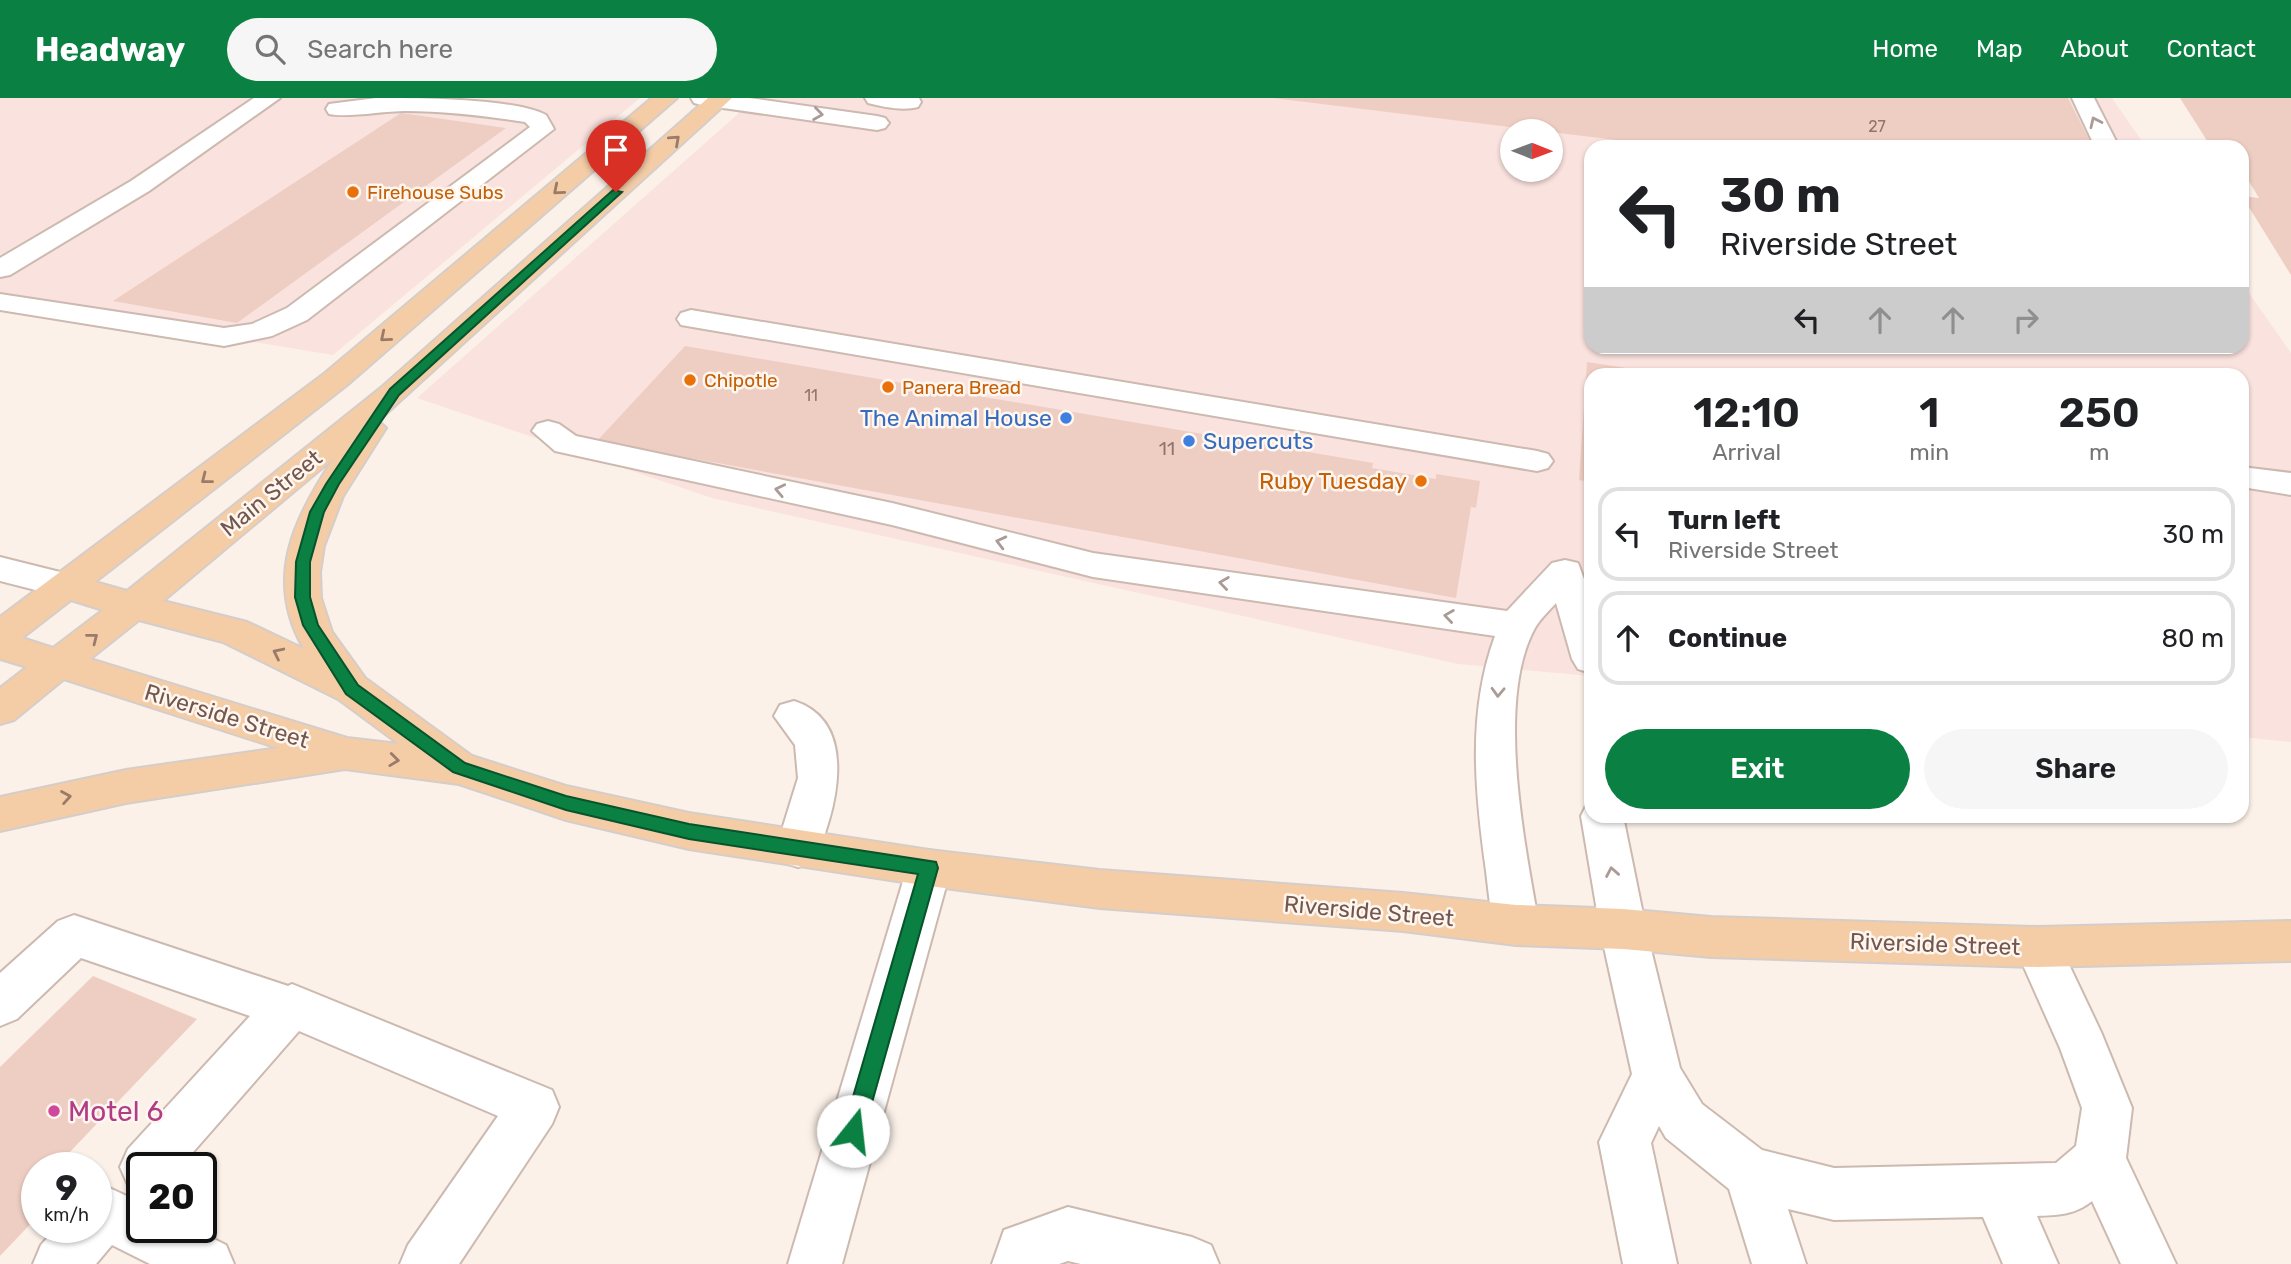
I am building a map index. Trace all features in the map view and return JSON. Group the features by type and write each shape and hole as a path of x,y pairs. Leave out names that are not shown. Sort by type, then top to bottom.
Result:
{"main road":[{"path":"0,636 336,379 666,98"},
{"name":"Main Street","path":"0,709 133,606 394,392 714,99"},
{"path":"352,689 310,625 303,597 303,562 317,512 394,392"},
{"name":"Riverside Street","path":"67,586 133,606 234,631 352,689 459,768"},
{"name":"Riverside Street","path":"0,645 347,754 459,768 566,803 689,831 929,868 1100,889 1403,912 1516,925 1623,929 1711,937 2038,947 2291,942"},
{"path":"0,814 55,799 128,786 347,754"}],"lane":[{"path":"0,269 140,186 269,98"},
{"path":"876,98 910,102"},
{"path":"2083,98 2103,140"},
{"path":"0,302 224,337 249,334 277,326 542,128 531,116 410,99 364,101 337,109"},
{"path":"714,99 877,123"},
{"path":"691,319 1537,461"},
{"path":"548,431 566,444 892,514 1093,565 1517,626"},
{"path":"2249,478 2291,484"},
{"path":"0,569 67,586"},
{"path":"1516,925 1500,819 1496,758 1498,681 1517,626 1565,572 1584,636"},
{"path":"794,716 815,741 819,778 798,849"},
{"path":"1603,823 1623,929 1657,1076 1684,1121 1750,1173 1834,1194 2066,1189 2100,1160"},
{"path":"815,1264 929,868"},
{"path":"0,1004 74,935 289,1008 292,1006 534,1107 427,1264"},
{"path":"2038,947 2084,1048 2107,1108 2100,1160 2149,1264"},
{"path":"159,1152 289,1008"},
{"path":"1650,1264 1626,1142 1657,1076"},
{"path":"1750,1173 1779,1264"},
{"path":"112,1205 126,1190"},
{"path":"1998,1190 2031,1264"},
{"path":"112,1227 207,1264"},
{"path":"1019,1264 1023,1250 1068,1234 1192,1264"},
{"path":"60,1264 79,1243"}],"shaded area":[{"path":"0,98 640,98 333,355 0,300"},
{"path":"756,98 2112,98 2141,140 1584,140 1584,354 2249,354 2249,293 2291,353 2291,742 2249,738 2249,368 1584,368 1584,675 1458,664 712,498 417,398"}],"building":[{"path":"1273,98 2068,98 2089,140 1617,140 1563,133 1563,119 1500,119 1500,126"},
{"path":"2180,98 2291,98 2291,275 2249,207 2249,197 2259,198 2249,182 2249,140 2207,140"},
{"path":"401,113 506,128 237,323 113,301"},
{"path":"685,346 1373,463 1372,468 1436,479 1436,474 1480,481 1476,508 1471,507 1456,598 597,441"},
{"path":"1587,362 1626,368 1587,368"},
{"path":"1584,406 1584,481 1579,480"},
{"name":"Motel 6","path":"93,976 197,1019 70,1152 21,1152 21,1234 0,1256 0,1067"}],"place":[{"name":"Firehouse Subs","path":"353,192"},
{"name":"Chipotle","path":"690,380"},
{"name":"Panera Bread","path":"888,387"},
{"name":"The Animal House","path":"1066,418"},
{"name":"Supercuts","path":"1189,441"},
{"name":"Ruby Tuesday","path":"1421,481"},
{"name":"Motel 6","path":"54,1111"}],"route":[{"path":"616,192 394,392 317,512 303,562 303,597 310,625 352,689 459,768 566,803 689,831 929,868 853,1131"}]}
